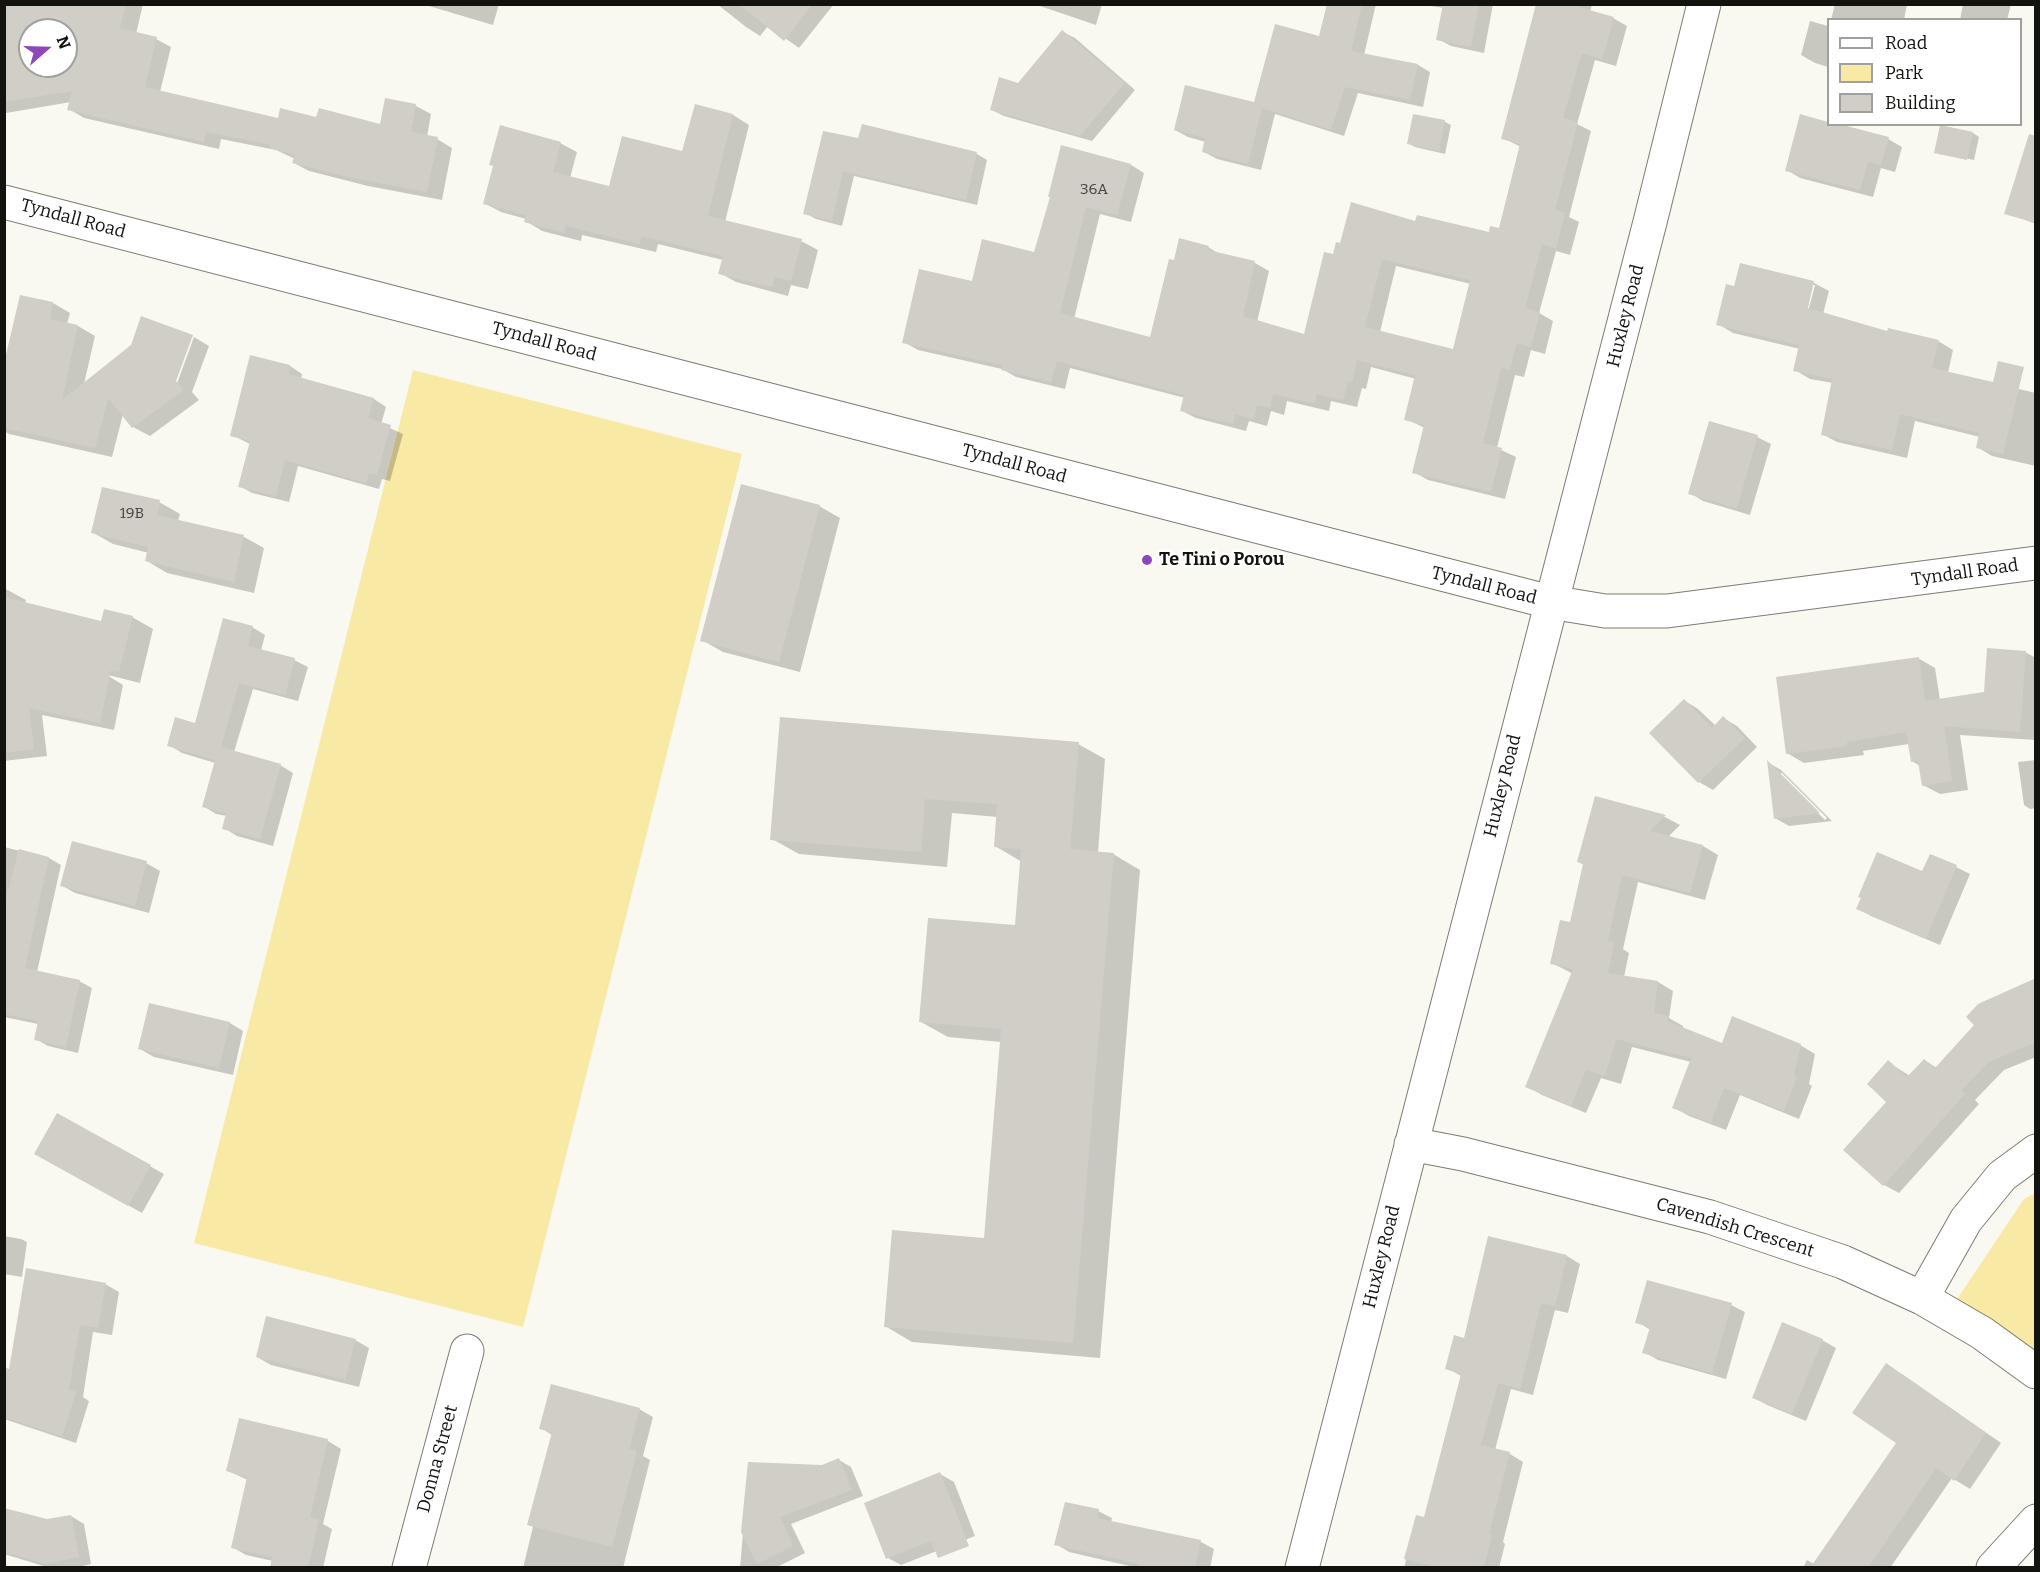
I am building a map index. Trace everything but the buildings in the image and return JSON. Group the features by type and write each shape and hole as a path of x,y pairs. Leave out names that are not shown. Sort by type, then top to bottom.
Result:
{"street":[{"name":"Huxley Road","path":"1302,1568 1704,4"},
{"name":"Tyndall Road","path":"4,201 1550,602 1605,611 1667,611 2036,563"},
{"name":"Cavendish Crescent","path":"1411,1144 1463,1154 1710,1217 1843,1263 1922,1298 1982,1334 2036,1372"},
{"path":"1922,1298 1966,1220 2002,1176 2036,1151"},
{"name":"Donna Street","path":"409,1568 467,1351"},
{"path":"1993,1568 2036,1521"}],"green space":[{"path":"413,370 742,454 523,1327 194,1243"},
{"path":"2035,1193 2035,1363 1947,1314 2024,1199"}],"place":[{"name":"Te Tini o Porou","path":"1147,560"}]}
